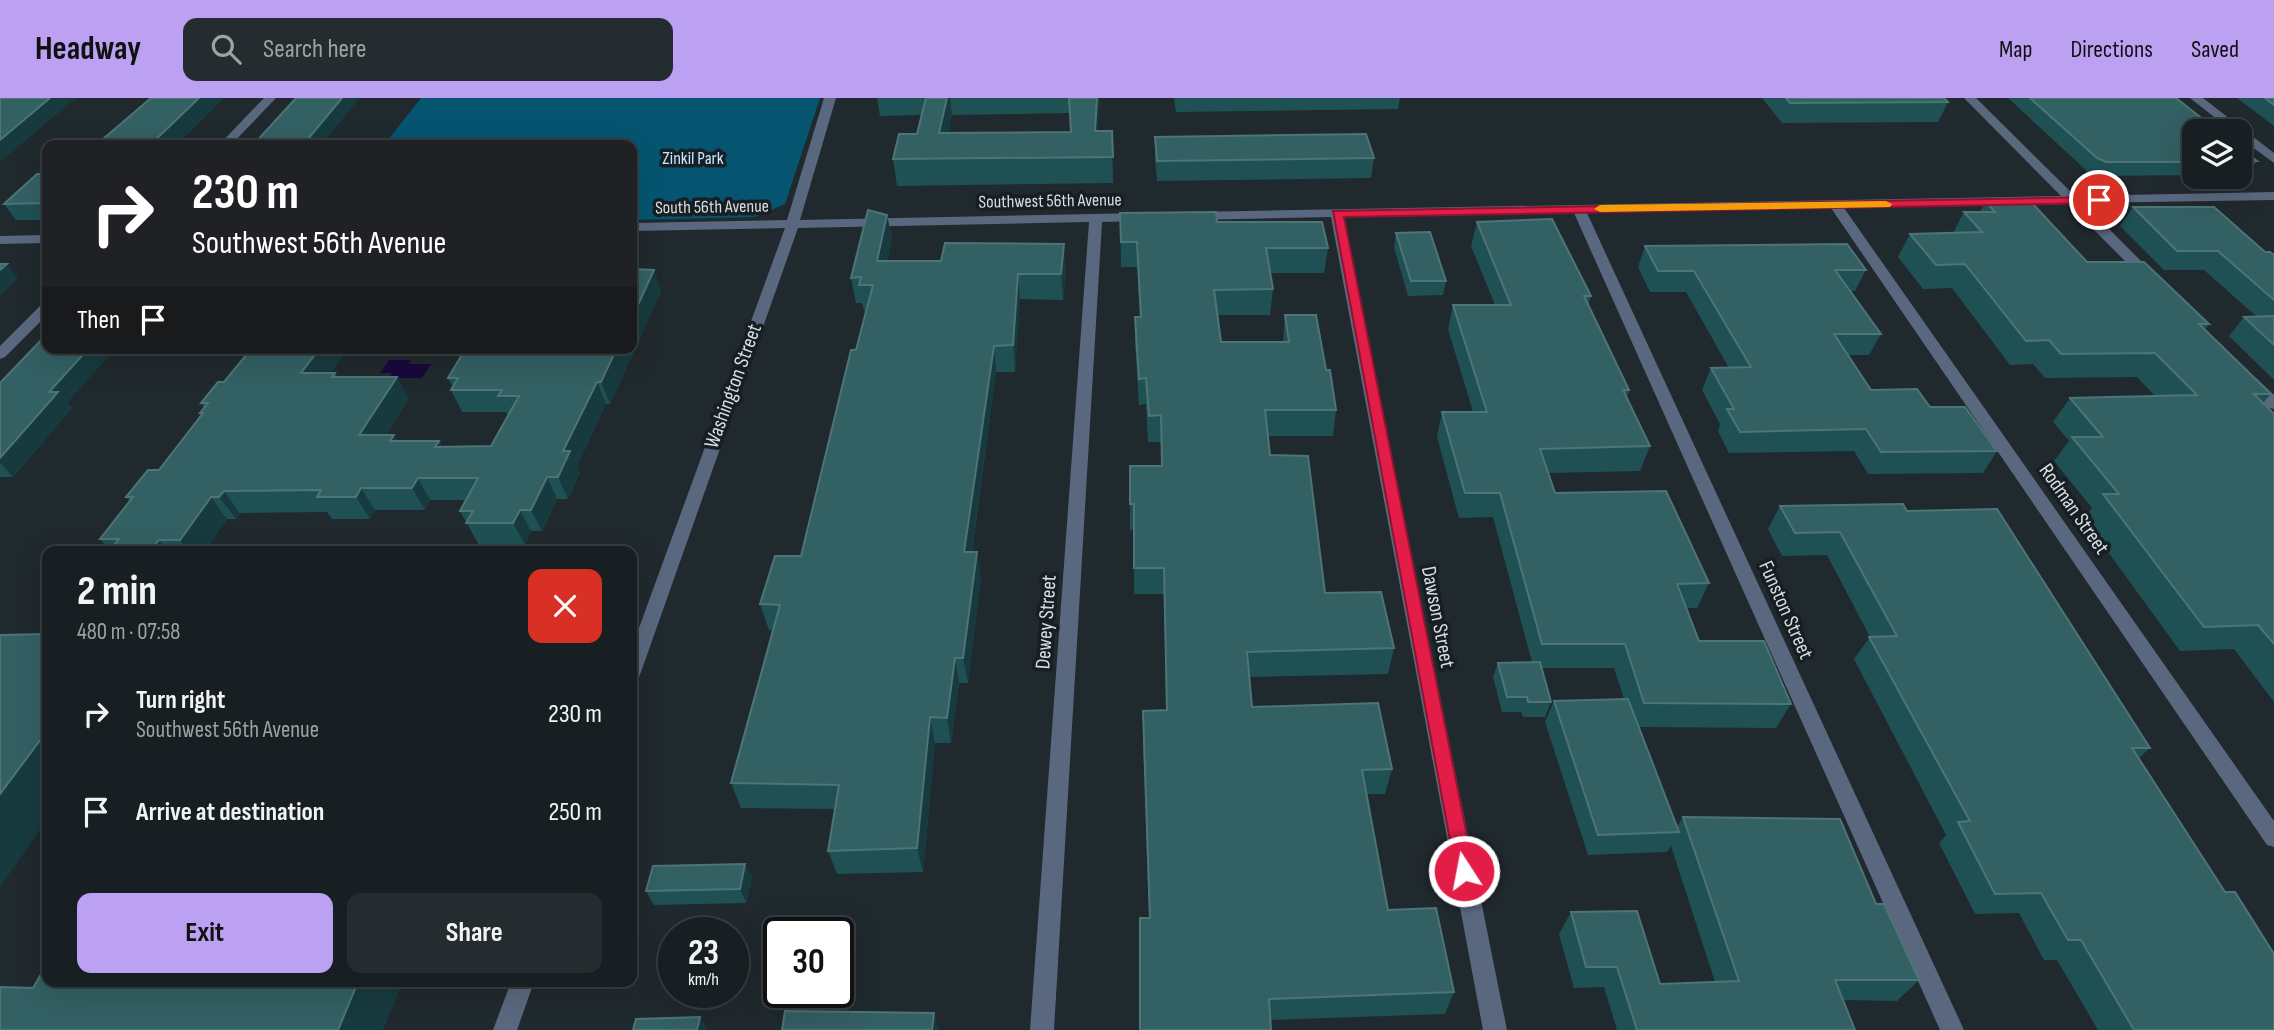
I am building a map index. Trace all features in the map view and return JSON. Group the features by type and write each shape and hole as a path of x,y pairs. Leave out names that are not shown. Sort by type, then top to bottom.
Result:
{"street":[{"path":"230,140 270,98"},
{"name":"Washington Street","path":"637,658 793,223 830,98"},
{"path":"1970,98 2158,286"},
{"path":"2196,98 2223,119"},
{"path":"2252,142 2274,159"},
{"name":"Southwest 56th Avenue","path":"793,223 2274,196"},
{"name":"Rodman Street","path":"1836,205 2274,838"},
{"name":"Funston Street","path":"1578,209 1952,1030"},
{"name":"Dawson Street","path":"1337,213 1495,1030"},
{"name":"Dewey Street","path":"1042,1030 1096,218"},
{"name":"South 56th Avenue","path":"637,227 793,223"},
{"path":"0,240 42,239"},
{"path":"0,354 42,312"},
{"path":"2245,375 2274,404"},
{"path":"505,1030 520,987"}],"green space":[{"name":"Zinkil Park","path":"421,98 820,98 785,204 755,217 637,220 637,140 388,140"}],"shaded area":[{"path":"389,360 431,364 422,378 389,378 392,373 380,373"}],"building":[{"path":"0,98 50,98 0,140"},
{"path":"151,98 199,98 155,140 102,140"},
{"path":"296,98 342,98 307,140 258,140"},
{"path":"926,98 947,98 939,133 1071,132 1069,98 1097,98 1095,131 1112,131 1113,157 893,159 899,134 917,134"},
{"path":"1786,98 1944,98 1948,102 1790,103"},
{"path":"2030,98 2176,98 2203,119 2182,119 2182,162 2106,162 2097,158"},
{"path":"2265,98 2274,98 2274,105"},
{"path":"1366,134 1374,158 1157,161 1155,137"},
{"path":"37,174 42,174 42,203 4,204"},
{"path":"1986,202 2031,202 2087,262 2144,262 2209,324 2199,324 2271,394 2254,394 2274,414 2274,644 2258,625 2204,627 2103,494 2119,494 2072,437 2103,437 2070,398 2197,395 2155,353 2061,354 2049,340 2026,341 1965,264 1936,265 1910,234 1982,232 1964,212 1995,212"},
{"path":"2133,207 2214,207 2265,252 2274,255 2274,300 2218,251 2177,251"},
{"path":"868,210 887,215 877,261 941,261 945,243 1064,244 1061,274 1018,274 1013,345 994,346 964,552 977,552 963,658 955,658 947,718 930,717 917,848 828,851 839,785 731,783 780,605 760,604 775,556 801,556 851,350 856,350 873,285 859,285 861,277 851,278"},
{"path":"1216,212 1217,222 1322,222 1328,248 1266,248 1273,289 1214,290 1221,342 1289,342 1285,315 1316,315 1326,370 1330,370 1336,410 1265,410 1270,455 1308,456 1325,593 1381,592 1394,648 1247,652 1252,707 1378,703 1392,769 1362,770 1388,910 1436,908 1454,992 1269,999 1271,1030 1140,1030 1140,918 1150,918 1143,711 1167,710 1164,568 1134,568 1134,504 1130,504 1130,466 1162,466 1161,415 1149,416 1146,378 1139,379 1135,317 1141,317 1137,242 1121,242 1120,213"},
{"path":"1552,219 1591,296 1584,296 1629,390 1623,390 1650,446 1540,449 1555,493 1666,491 1709,583 1677,584 1699,641 1764,641 1791,704 1644,703 1625,644 1542,644 1500,493 1465,493 1442,412 1487,412 1453,305 1511,305 1477,222"},
{"path":"1430,232 1446,281 1411,281 1396,233"},
{"path":"1847,244 1866,270 1835,270 1881,334 1834,334 1871,390 1917,389 1930,407 1965,407 1997,451 1881,452 1866,429 1740,432 1727,409 1734,409 1711,368 1751,367 1694,271 1658,271 1645,246"},
{"path":"637,269 654,270 637,307"},
{"path":"2274,316 2274,345 2244,317"},
{"path":"42,339 42,354 84,354 49,392 58,392 0,458 0,383"},
{"path":"247,354 315,354 301,373 335,373 332,377 397,377 359,435 394,435 390,441 439,441 435,447 491,446 519,396 498,396 502,390 451,390 458,378 448,378 462,354 614,354 601,382 597,382 563,451 570,451 558,477 547,477 531,510 520,510 513,523 466,523 473,511 460,511 478,478 418,478 412,488 361,488 356,497 317,497 321,490 224,491 219,497 211,497 180,540 159,540 154,546 113,546 119,539 100,539 133,497 126,497 148,470 159,470 203,413 200,413 208,403 201,403 218,382 224,382"},
{"path":"1903,504 1907,511 1997,509 2150,748 2132,748 2225,892 2235,892 2274,954 2274,1030 2134,1030 2081,940 2068,940 2041,893 1995,894 1958,822 1970,821 1869,637 1897,636 1840,532 1795,533 1780,506"},
{"path":"42,634 42,738 0,794 0,635"},
{"path":"1540,662 1551,702 1528,702 1527,697 1507,697 1498,663"},
{"path":"1628,699 1679,832 1598,835 1554,701"},
{"path":"1683,817 1840,819 1876,904 1884,904 1919,980 1835,980 1855,1030 1637,1030 1617,967 1586,967 1571,912 1637,911 1660,984 1739,981"},
{"path":"745,864 740,889 646,891 653,866"},
{"path":"42,973 42,987 356,987 338,1030 0,1030 0,987 33,988"},
{"path":"785,1011 934,1013 932,1030 782,1030"},
{"path":"700,1017 697,1030 633,1030 636,1019"}],"slow traffic":[{"path":"1600,209 1886,204"}],"route":[{"path":"1464,871 1337,213 2099,200"}]}
